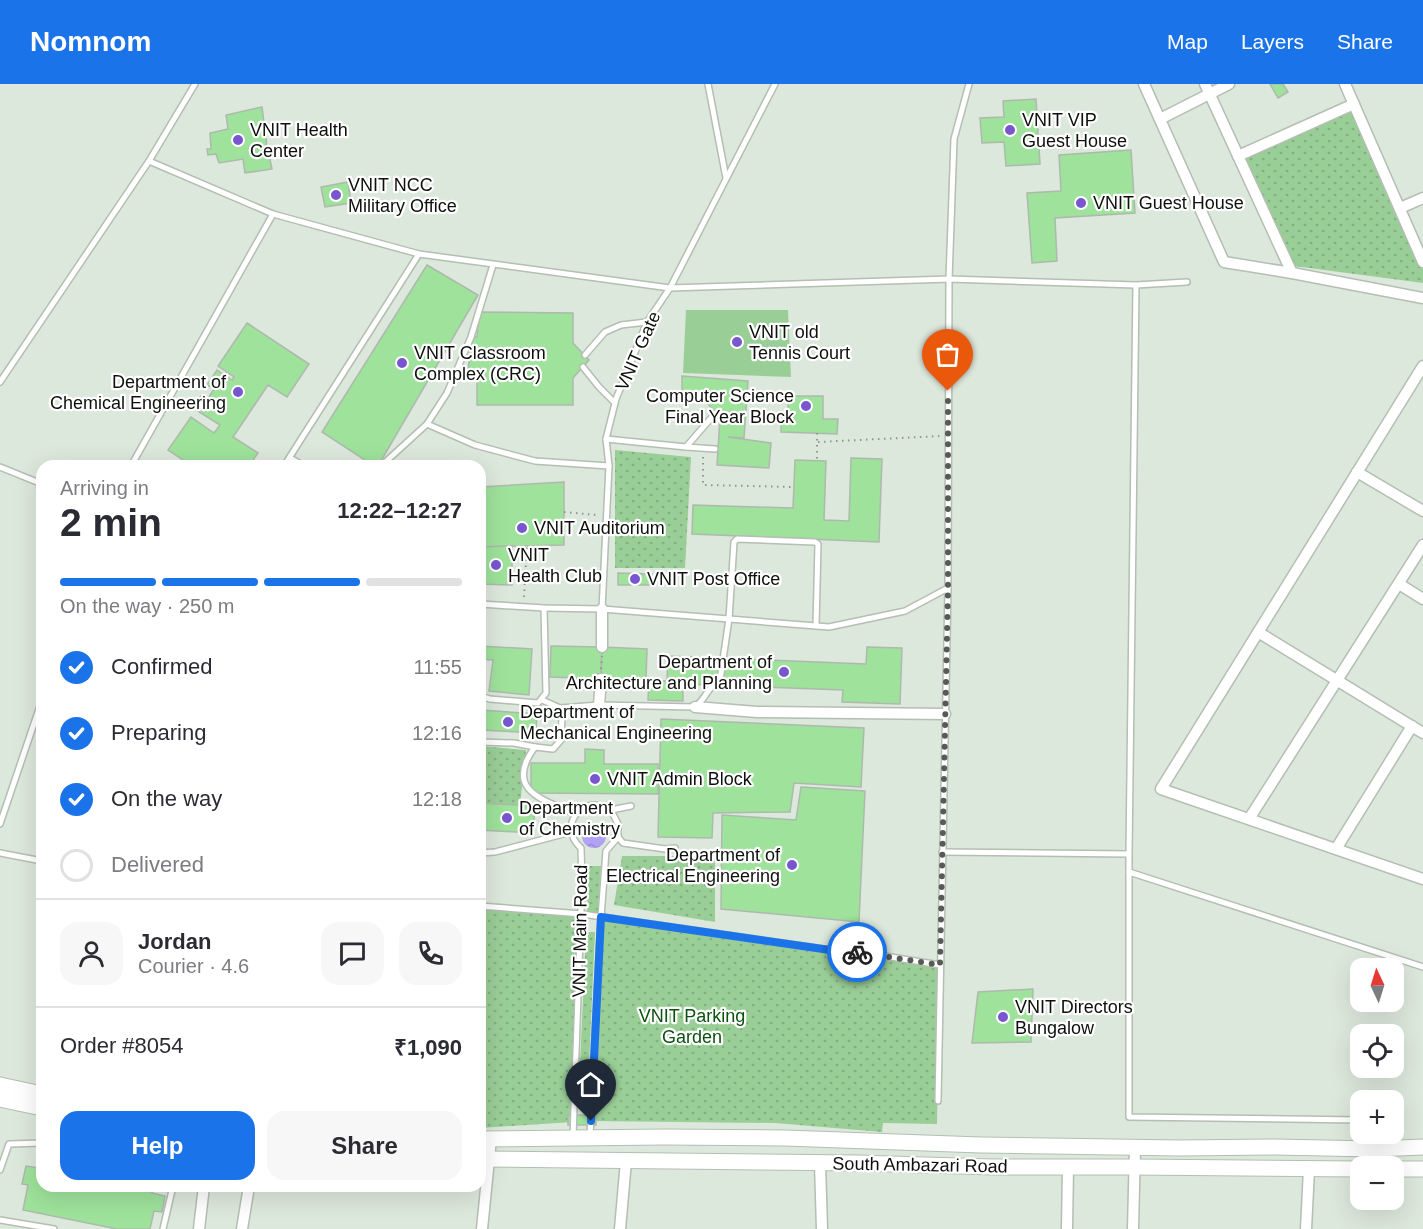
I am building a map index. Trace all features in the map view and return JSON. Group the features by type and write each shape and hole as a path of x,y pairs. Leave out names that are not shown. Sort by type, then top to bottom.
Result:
{"main road":[{"path":"0,1085 36,1093"},
{"path":"0,1099 36,1107"},
{"path":"486,1139 785,1138 981,1145 1179,1148 1375,1149 1423,1147"},
{"name":"South Ambazari Road","path":"486,1159 993,1167 1350,1169"},
{"path":"1404,1169 1423,1169"}],"street":[{"path":"1144,84 1224,262 1423,298"},
{"path":"1160,119 1207,89 1229,84"},
{"path":"1346,84 1423,262"},
{"path":"1207,89 1292,273"},
{"path":"1238,156 1354,104"},
{"path":"1400,208 1423,198"},
{"path":"1423,366 1161,789 1423,879"},
{"path":"1358,472 1423,511"},
{"path":"1249,819 1423,545"},
{"path":"1399,584 1423,599"},
{"path":"602,609 602,647"},
{"path":"1258,632 1423,733"},
{"path":"599,705 601,679"},
{"path":"695,707 757,711 945,714"},
{"path":"1336,849 1413,726"},
{"path":"1133,1229 1135,1147"},
{"path":"620,1229 626,1161"},
{"path":"820,1163 822,1229"},
{"path":"1067,1229 1068,1167"},
{"path":"1306,1229 1309,1169"},
{"path":"199,1229 203,1192"},
{"path":"244,1228 248,1192"},
{"path":"482,1229 483,1192"}],"lane":[{"path":"0,382 149,161 195,84"},
{"path":"708,84 726,178"},
{"name":"VNIT Gate","path":"602,609 609,466 606,439 615,403 647,322 670,288 775,84"},
{"path":"938,1101 948,588 949,279 954,139 969,84"},
{"path":"149,161 273,214 419,254 670,288 949,279 1136,285 1187,282"},
{"path":"134,460 273,214"},
{"path":"294,460 290,458 419,254"},
{"path":"388,460 427,424 447,393 471,337 493,265"},
{"path":"1136,285 1129,854 1129,1117 1350,1120"},
{"path":"585,355 604,332 621,325 647,322"},
{"path":"584,367 615,403"},
{"path":"686,447 712,417"},
{"path":"427,424 475,444 535,461 609,466"},
{"path":"606,439 715,449"},
{"path":"0,467 36,482"},
{"path":"542,700 560,708 599,705 695,707 700,703 713,684 720,680 729,619 734,542 737,539 815,542 818,544 816,626"},
{"path":"486,604 602,609 829,627 905,611 948,588"},
{"path":"486,698 538,703 542,700 546,693 544,608"},
{"path":"486,742 514,743 553,749 561,740 560,708"},
{"path":"0,824 36,718"},
{"path":"535,747 525,761 523,778 531,793 576,814"},
{"path":"486,853 571,832 576,814 594,805 611,810 631,806"},
{"path":"611,810 618,824 618,837 623,843 665,849 675,848"},
{"name":"VNIT Main Road","path":"571,832 581,848 582,914 573,1139"},
{"name":"VNIT Main Road","path":"590,1138 606,850 618,837"},
{"path":"942,852 1129,854"},
{"path":"0,853 36,860"},
{"path":"1129,872 1423,967"},
{"path":"486,906 582,914 940,965"},
{"path":"0,1170 9,1144 36,1143"},
{"path":"164,1229 172,1192"},
{"path":"0,1220 54,1229"}],"path":[{"path":"817,433 818,460"},
{"path":"818,442 948,436"},
{"path":"703,448 703,485 794,487"},
{"path":"564,512 606,516"},
{"path":"523,607 527,546"},
{"path":"601,679 602,647"}],"green space":[{"path":"1352,111 1423,265 1423,283 1294,266 1245,158"},
{"name":"VNIT old Tennis Court","path":"686,310 788,310 791,377 683,373"},
{"path":"615,450 691,457 685,568 615,568"},
{"path":"486,747 526,750 520,805 486,803"},
{"path":"622,856 715,856 715,922 614,905"},
{"path":"588,866 601,866 598,914 587,911"},
{"path":"486,906 582,914 573,1122 486,1128"},
{"name":"VNIT Parking Garden","path":"601,917 940,965 937,1124 883,1123 882,1132 775,1123 591,1121"},
{"path":"586,932 595,932 588,1087 579,1087"}],"water":[{"path":"594,824 602,828 606,836 602,844 594,848 586,844 582,836 586,828"}],"building":[{"path":"1270,84 1283,84 1288,92 1278,98"},
{"name":"VNIT VIP Guest House","path":"1036,99 1040,164 1006,166 1004,142 982,143 980,118 1004,117 1003,101"},
{"name":"VNIT Health Center","path":"262,107 272,169 245,173 243,159 219,163 216,154 208,155 207,149 211,149 210,133 228,129 226,115"},
{"name":"VNIT Guest House","path":"1131,150 1135,213 1055,218 1057,261 1032,263 1027,193 1061,191 1059,155"},
{"name":"VNIT NCC Military Office","path":"348,182 351,203 325,207 321,187"},
{"name":"VNIT Classroom Complex (CRC)","path":"427,265 478,295 382,460 365,460 322,432"},
{"path":"479,312 573,313 573,343 589,360 573,378 573,405 477,405 477,375 468,373 471,337 477,337"},
{"name":"Department of Chemical Engineering","path":"247,323 309,364 287,397 268,385 233,437 258,453 253,460 183,460 168,450 191,417 214,433 220,425 193,408 201,396 207,400 214,389 207,385 217,370 232,380 234,377 218,366"},
{"path":"682,376 748,381 744,438 728,437 771,443 769,468 717,465 720,417 704,400 682,398"},
{"name":"Computer Science Final Year Block","path":"788,396 823,396 823,419 838,419 837,434 781,432 781,417 788,416"},
{"path":"851,458 882,459 879,542 692,534 693,505 793,508 795,460 826,461 824,520 849,521"},
{"name":"VNIT Auditorium","path":"564,482 564,545 486,547 486,487"},
{"name":"VNIT Health Club","path":"512,546 512,585 486,584 486,547"},
{"name":"VNIT Post Office","path":"618,573 652,574 652,585 618,585"},
{"path":"486,646 532,649 529,695 489,691 493,660 486,659"},
{"path":"551,646 602,647 601,679 550,677"},
{"path":"602,647 647,649 646,679 601,679"},
{"name":"Department of Architecture and Planning","path":"867,647 902,648 900,704 842,702 843,690 683,684 683,701 648,700 649,680 667,681 668,656 866,664"},
{"name":"Department of Mechanical Engineering","path":"486,710 537,714 536,733 486,730"},
{"path":"661,719 864,728 861,787 794,783 790,812 713,813 712,838 658,837"},
{"name":"VNIT Admin Block","path":"585,749 604,750 604,764 658,764 658,794 531,793 531,763 585,763"},
{"name":"Department of Electrical Engineering","path":"801,787 865,791 859,922 721,909 722,815 796,820"},
{"name":"Department of Chemistry","path":"486,803 535,806 533,833 486,830"},
{"name":"VNIT Directors Bungalow","path":"1033,989 1031,1042 972,1043 978,992"},
{"path":"568,1115 596,1115 596,1125 568,1125"},
{"path":"26,1166 36,1168 36,1192 152,1192 165,1196 162,1212 154,1211 150,1229 117,1229 23,1210 28,1185 22,1184"}],"way so far":[{"path":"857,952 940,965 948,588 948,391"}],"place":[{"name":"VNIT VIP Guest House","path":"1010,130"},
{"name":"VNIT Health Center","path":"238,140"},
{"name":"VNIT NCC Military Office","path":"336,195"},
{"name":"VNIT Guest House","path":"1081,203"},
{"name":"VNIT old Tennis Court","path":"737,342"},
{"name":"VNIT Classroom Complex (CRC)","path":"402,363"},
{"name":"Department of Chemical Engineering","path":"238,392"},
{"name":"Computer Science Final Year Block","path":"806,406"},
{"name":"VNIT Auditorium","path":"522,528"},
{"name":"VNIT Health Club","path":"496,565"},
{"name":"VNIT Post Office","path":"635,579"},
{"name":"Department of Architecture and Planning","path":"784,672"},
{"name":"Department of Mechanical Engineering","path":"508,722"},
{"name":"VNIT Admin Block","path":"595,779"},
{"name":"Department of Chemistry","path":"507,818"},
{"name":"Department of Electrical Engineering","path":"792,865"},
{"name":"VNIT Directors Bungalow","path":"1003,1017"}],"route":[{"path":"591,1121 601,917 857,952"}]}
